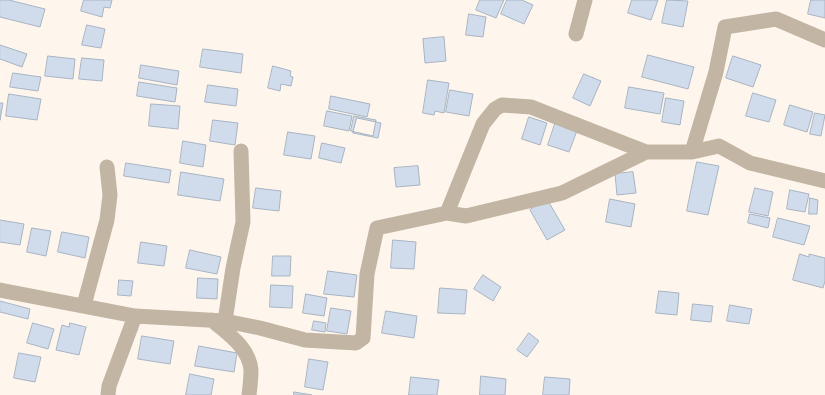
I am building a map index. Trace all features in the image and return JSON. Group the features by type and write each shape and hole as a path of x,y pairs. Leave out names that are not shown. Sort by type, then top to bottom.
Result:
{"street":[{"path":"576,34 585,0"},
{"path":"692,152 716,72 725,27 776,19 825,40"},
{"path":"447,213 483,124 495,109 502,105 531,107 646,152 692,152 718,146 750,163 825,182"},
{"path":"219,320 233,268 243,222 241,151"},
{"path":"0,290 135,316 219,320 260,328 304,340 356,343 364,338 367,274 377,228 447,213 466,216 562,193 646,152"},
{"path":"84,305 107,220 110,195 108,167"},
{"path":"108,395 108,386 135,316"},
{"path":"219,320 246,352 251,370 249,395"}],"building":[{"path":"0,0 9,0 45,9 40,27 0,17"},
{"path":"84,0 112,0 110,8 104,7 102,17 81,11"},
{"path":"480,0 504,0 496,18 476,10"},
{"path":"507,0 522,0 533,5 524,24 501,14"},
{"path":"632,0 658,0 651,20 628,13"},
{"path":"667,0 688,1 683,27 662,23"},
{"path":"811,0 825,0 825,18 808,14"},
{"path":"469,14 486,17 483,37 466,35"},
{"path":"87,25 105,29 101,48 82,45"},
{"path":"444,37 446,61 425,63 423,39"},
{"path":"0,45 27,54 22,67 0,59"},
{"path":"203,49 243,54 241,73 200,67"},
{"path":"648,55 694,67 688,89 642,77"},
{"path":"48,56 75,59 73,79 45,76"},
{"path":"733,56 761,65 753,87 726,78"},
{"path":"82,58 104,60 102,81 79,79"},
{"path":"141,65 179,71 177,85 139,78"},
{"path":"273,66 291,71 290,76 293,77 291,86 281,84 280,91 268,88"},
{"path":"13,73 41,77 38,91 10,87"},
{"path":"584,74 601,81 590,106 573,98"},
{"path":"428,80 449,83 444,113 435,111 434,115 423,113"},
{"path":"139,82 177,88 175,102 137,96"},
{"path":"208,85 238,89 236,106 205,102"},
{"path":"629,87 664,93 660,114 625,108"},
{"path":"450,90 473,94 469,116 446,112"},
{"path":"753,93 776,100 769,122 746,116"},
{"path":"9,94 41,99 37,120 6,116"},
{"path":"331,96 370,104 367,117 329,109"},
{"path":"666,98 684,101 680,125 662,122"},
{"path":"0,103 3,103 0,120"},
{"path":"151,104 180,106 178,129 149,126"},
{"path":"790,105 813,112 807,132 784,125"},
{"path":"327,111 352,116 349,131 324,126"},
{"path":"815,113 825,115 821,136 810,134"},
{"path":"354,116 376,120 373,136 351,131"},
{"path":"529,117 547,123 540,145 522,139"},
{"path":"357,118 381,123 378,138 353,133"},
{"path":"213,120 238,123 235,145 210,141"},
{"path":"556,121 578,128 569,152 548,145"},
{"path":"288,132 315,136 311,159 284,155"},
{"path":"183,141 206,145 203,167 180,163"},
{"path":"322,143 345,148 341,163 319,158"},
{"path":"697,162 719,166 708,215 687,211"},
{"path":"126,163 171,170 169,183 124,176"},
{"path":"418,166 420,185 396,187 394,168"},
{"path":"181,172 224,179 220,201 178,195"},
{"path":"633,172 636,193 617,195 615,174"},
{"path":"256,188 281,191 279,211 253,208"},
{"path":"755,188 773,192 768,216 749,212"},
{"path":"790,190 809,194 805,212 787,209"},
{"path":"810,198 818,200 817,214 809,214"},
{"path":"547,199 565,230 547,240 530,210"},
{"path":"610,199 635,204 631,227 606,222"},
{"path":"750,214 770,218 768,228 748,223"},
{"path":"778,218 810,226 804,245 773,237"},
{"path":"0,220 24,224 20,245 0,242"},
{"path":"32,228 51,231 46,256 27,252"},
{"path":"62,232 89,237 85,258 58,252"},
{"path":"393,240 416,242 414,269 391,268"},
{"path":"141,242 167,246 164,266 138,263"},
{"path":"190,250 221,257 217,274 186,268"},
{"path":"800,254 809,257 809,254 825,258 825,281 823,288 793,280"},
{"path":"273,256 291,256 290,276 272,276"},
{"path":"328,271 357,275 354,297 324,294"},
{"path":"483,275 501,287 493,301 474,289"},
{"path":"198,278 218,279 217,299 197,298"},
{"path":"119,280 133,281 131,296 118,295"},
{"path":"271,285 293,286 292,308 270,307"},
{"path":"440,288 467,290 465,314 438,313"},
{"path":"659,291 679,293 677,315 656,313"},
{"path":"306,294 327,298 324,316 303,313"},
{"path":"0,301 30,309 28,319 0,312"},
{"path":"693,304 713,306 711,322 691,320"},
{"path":"730,305 752,309 749,324 727,321"},
{"path":"331,308 351,311 347,334 327,331"},
{"path":"386,311 417,316 414,338 382,333"},
{"path":"314,321 326,323 325,332 312,330"},
{"path":"33,323 54,329 48,349 27,343"},
{"path":"70,323 86,327 79,355 56,350 62,325 69,327"},
{"path":"529,333 539,341 527,357 517,350"},
{"path":"142,336 174,341 170,364 138,359"},
{"path":"199,346 237,353 234,372 195,366"},
{"path":"19,353 41,357 35,382 14,378"},
{"path":"309,359 328,362 323,390 305,387"},
{"path":"190,374 214,379 211,395 186,395"},
{"path":"481,376 506,379 505,395 480,395"},
{"path":"411,377 439,380 437,395 409,395"},
{"path":"545,377 570,379 569,395 543,395"},
{"path":"294,392 312,395 294,395"}]}
